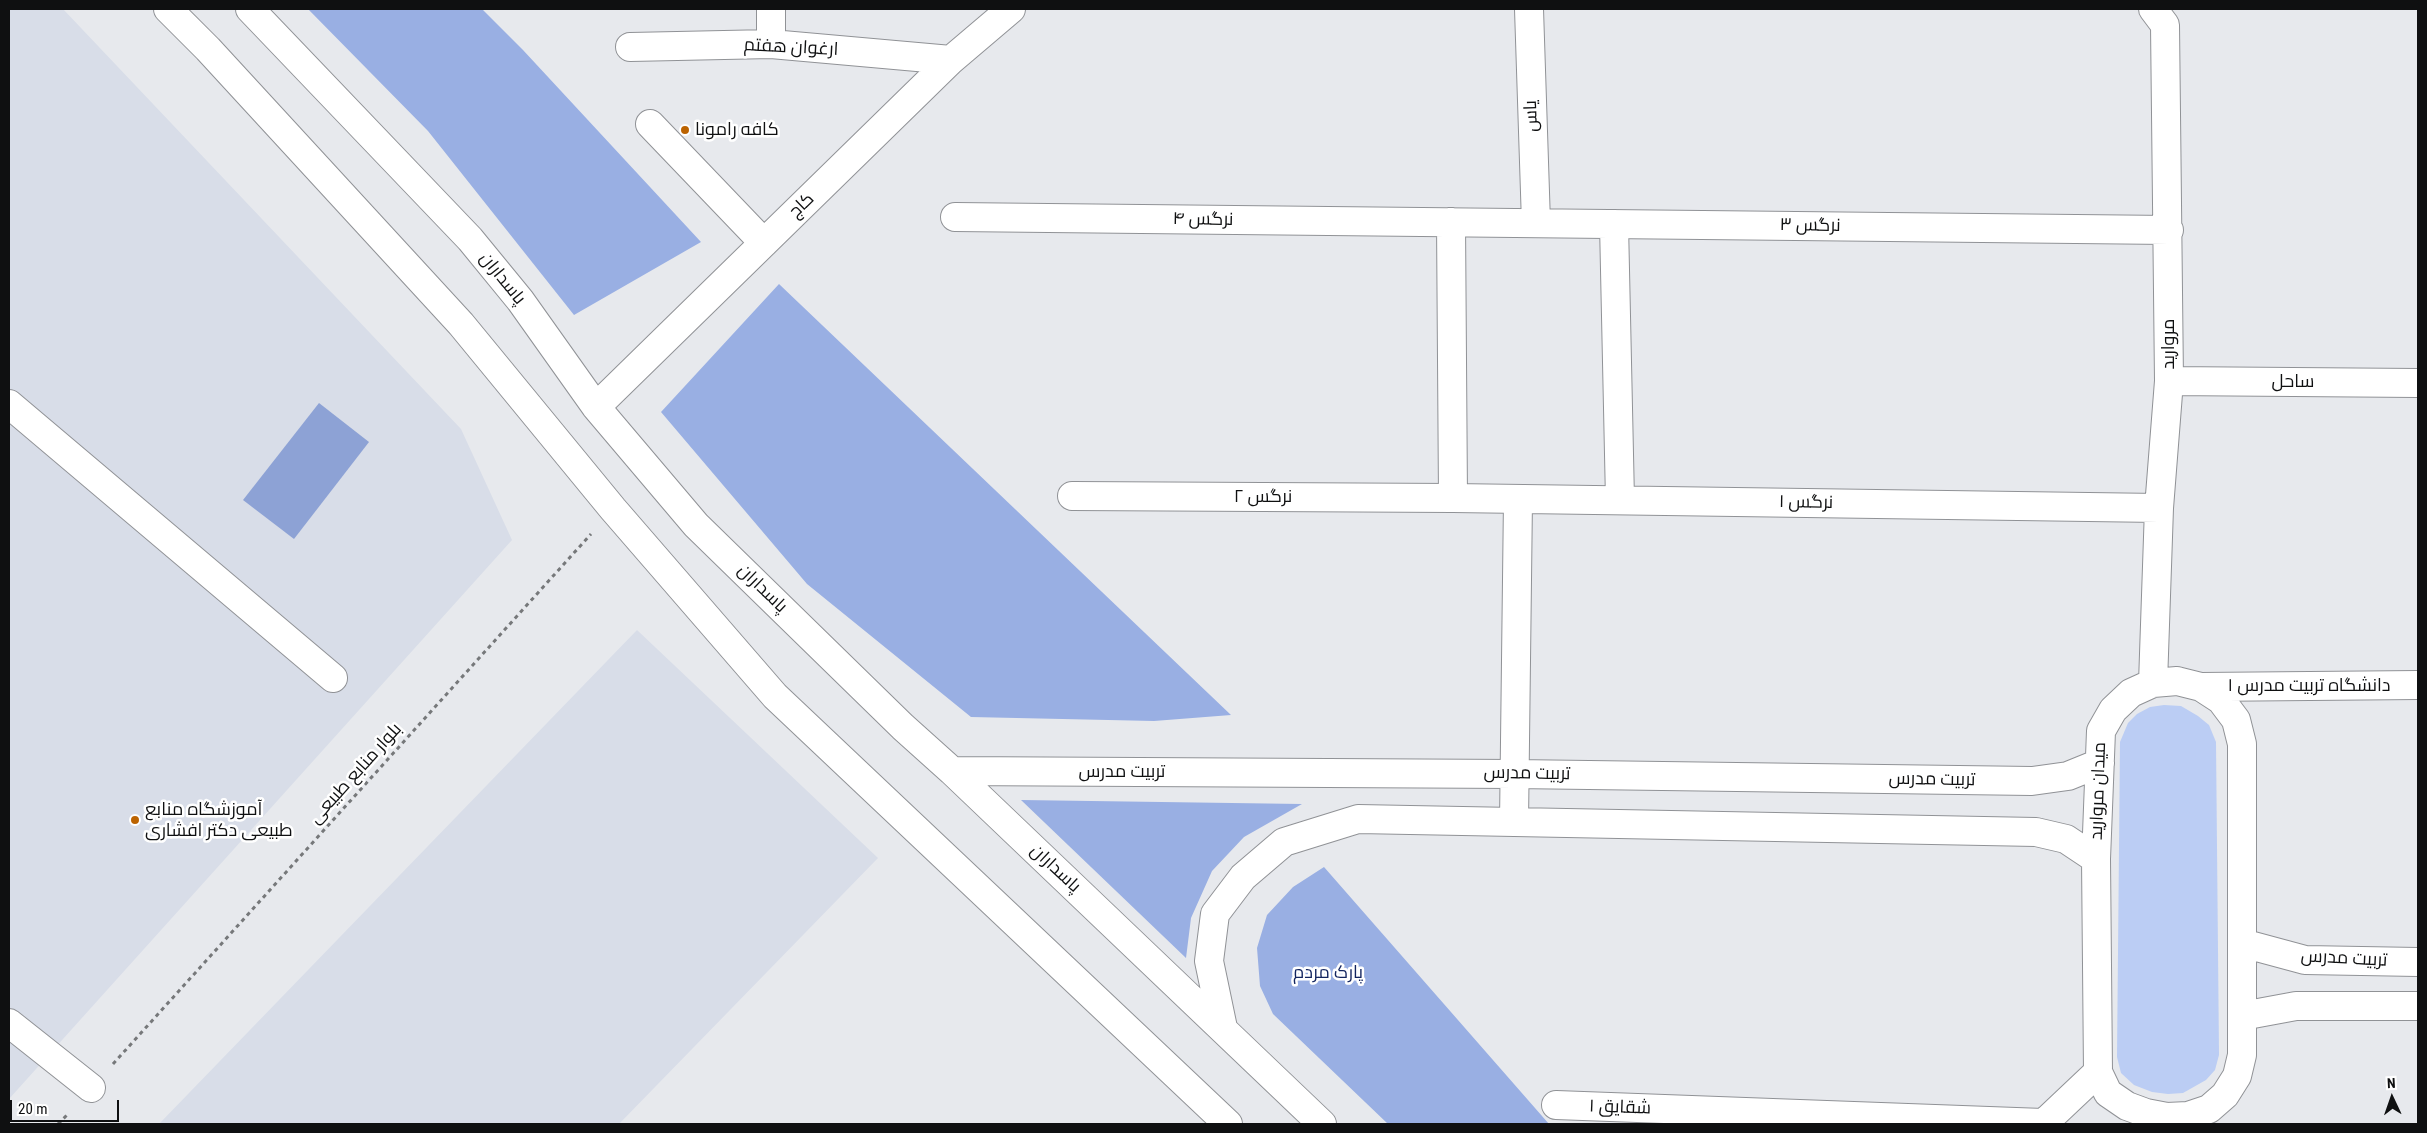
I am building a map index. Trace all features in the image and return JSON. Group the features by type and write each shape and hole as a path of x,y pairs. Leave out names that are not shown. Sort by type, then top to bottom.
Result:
{"street":[{"path":"168,9 215,56 462,324 613,509 775,696 1228,1124"},
{"name":"پاسداران","path":"250,9 470,240 520,300 596,407 696,525 903,727 952,771 1322,1124"},
{"path":"771,9 771,44"},
{"name":"کاج","path":"596,407 951,60 1011,9"},
{"name":"یاس","path":"1528,9 1536,223"},
{"name":"مروارید","path":"2153,9 2165,25 2169,230 2169,381 2159,508 2153,683"},
{"name":"ارغوان هفتم","path":"630,47 771,44 951,60"},
{"path":"650,124 764,243"},
{"name":"نرگس ۴","path":"955,217 1451,222"},
{"path":"1451,222 1453,498"},
{"name":"نرگس ۳","path":"1451,222 2169,230"},
{"path":"1614,224 1620,500"},
{"name":"ساحل","path":"2169,381 2418,383"},
{"path":"9,404 332,678"},
{"name":"نرگس ۲","path":"1072,496 1453,498"},
{"name":"نرگس ۱","path":"1453,498 2159,508"},
{"path":"1514,822 1518,499"},
{"name":"میدان مروارید","path":"2177,681 2201,687 2221,700 2236,720 2242,744 2242,1055 2237,1076 2226,1095 2209,1109 2188,1116 2167,1117 2146,1113 2127,1106 2108,1093 2098,1072 2096,859 2102,731 2113,710 2131,693 2153,683 2177,681"},
{"name":"۱ دانشگاه تربیت مدرس","path":"2201,687 2418,685"},
{"name":"تربیت مدرس","path":"952,771 1515,774 2032,781 2068,776 2100,763"},
{"path":"1223,1028 1209,960 1215,914 1243,877 1284,842 1358,818 2036,832 2066,838 2096,859"},
{"name":"تربیت مدرس","path":"2242,943 2305,960 2418,962"},
{"path":"2242,1016 2296,1006 2418,1006"},
{"path":"9,1023 91,1088"},
{"path":"2043,1124 2098,1072"},
{"name":"شقایق ۱","path":"1556,1105 2043,1124"}],"path":[{"name":"بلوار منابع طبیعی","path":"58,1124 613,509"}],"shaded area":[{"name":"آموزشگاه منابع طبیعی دکتر افشاری","path":"9,9 63,9 461,429 512,540 9,1099"},
{"path":"319,403 369,442 294,539 243,500"},
{"path":"637,630 878,858 619,1124 159,1124"},
{"path":"2164,705 2181,706 2198,716 2209,725 2216,742 2219,1055 2215,1070 2206,1080 2183,1093 2168,1094 2152,1092 2134,1085 2121,1073 2117,1057 2120,742 2128,723 2137,714 2150,707"}],"green space":[{"path":"308,9 482,9 523,50 701,242 574,315 428,131"},
{"path":"779,284 1231,715 1154,721 971,717 807,584 661,412"},
{"path":"1021,800 1302,804 1244,837 1212,871 1191,918 1186,958"},
{"name":"پارک مردم","path":"1324,867 1549,1124 1388,1124 1273,1014 1260,986 1257,948 1267,915 1293,887"}],"place":[{"name":"کافه رامونا","path":"685,130"},
{"name":"آموزشگاه منابع طبیعی دکتر افشاری","path":"135,820"}]}
